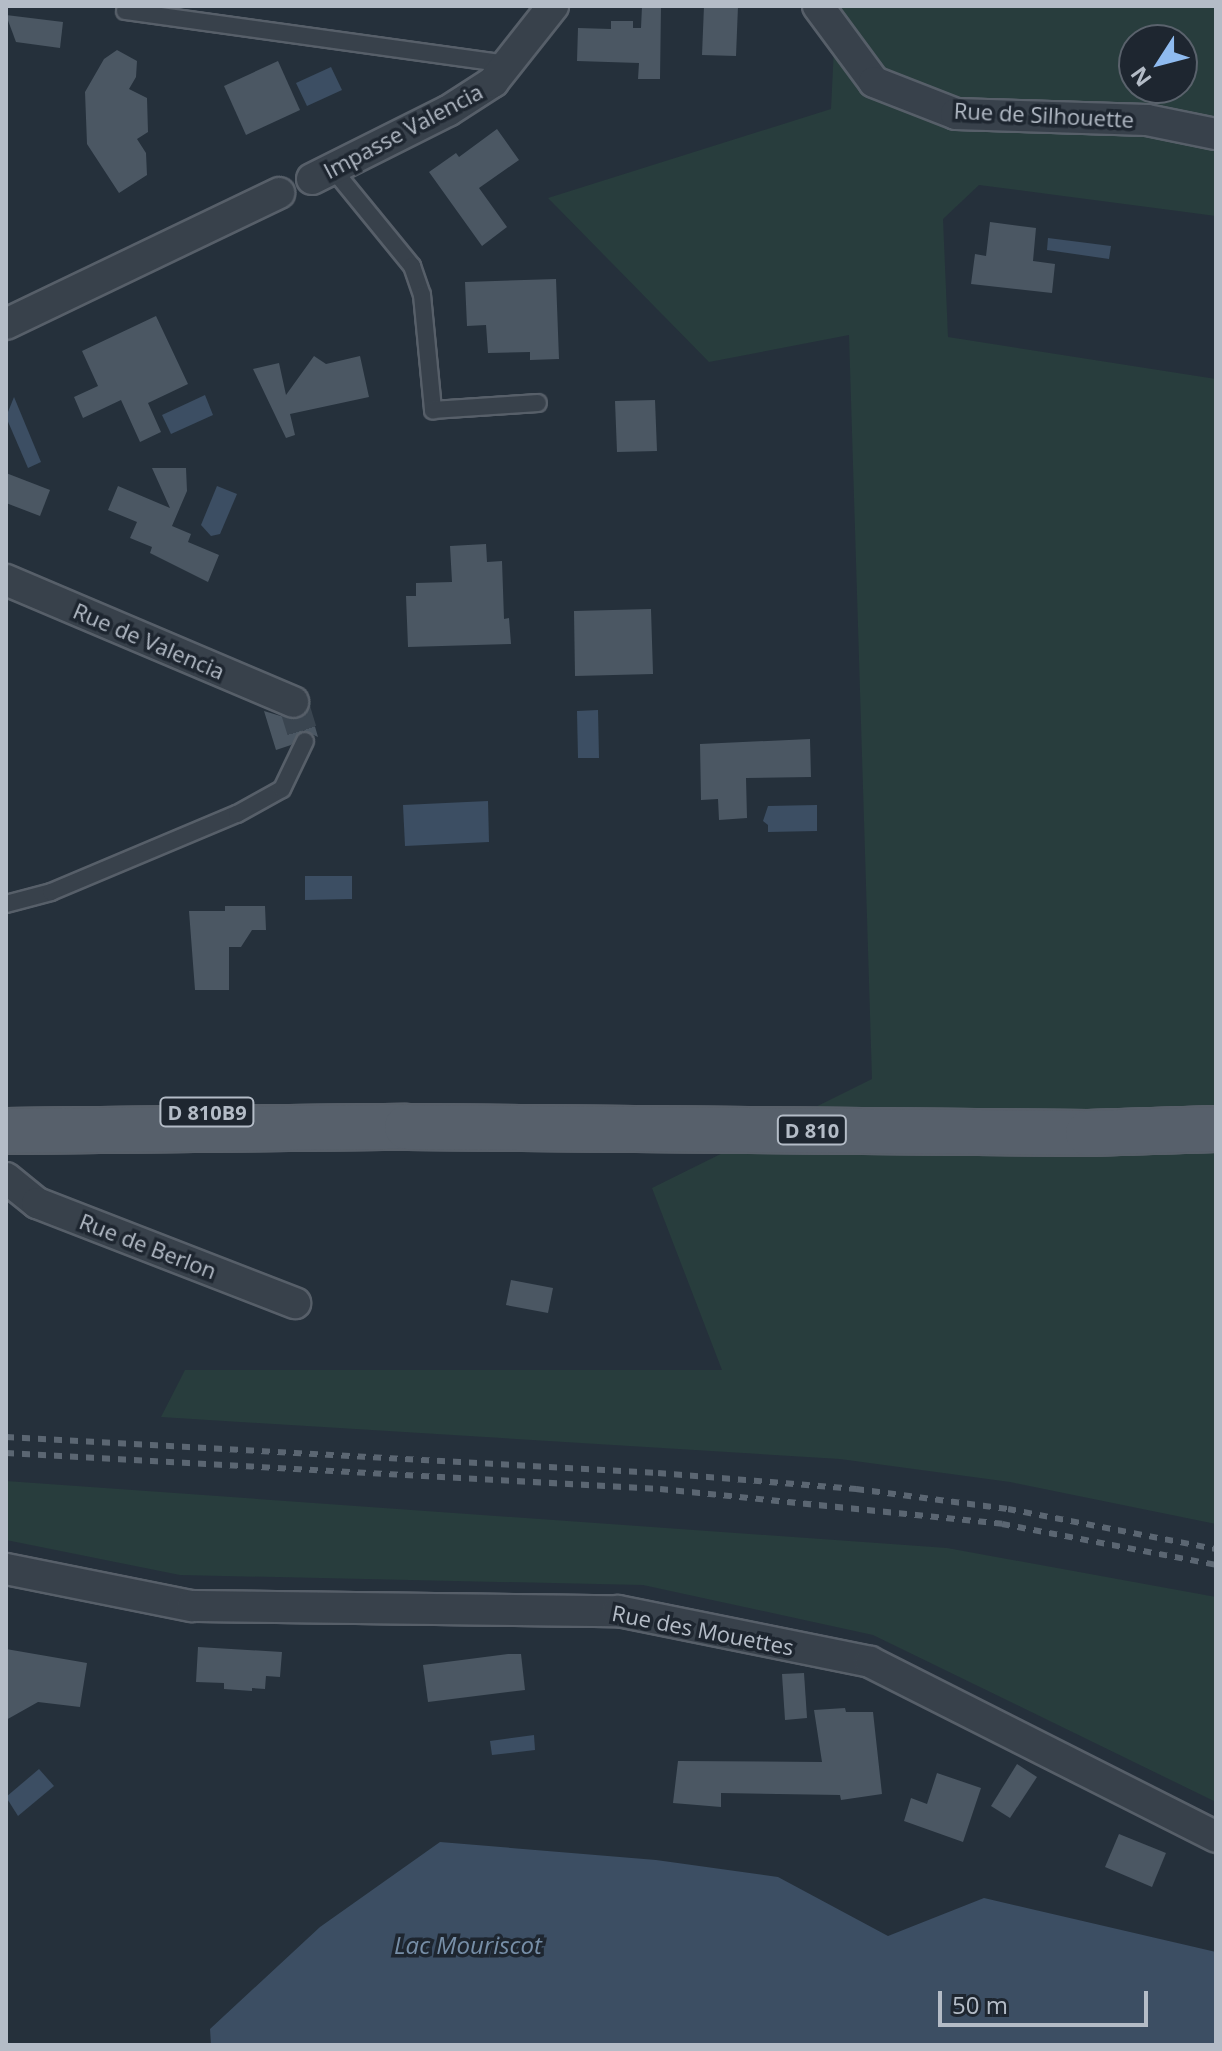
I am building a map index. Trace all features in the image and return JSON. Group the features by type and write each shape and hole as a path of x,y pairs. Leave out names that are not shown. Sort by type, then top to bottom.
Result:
{"main road":[{"name":"D 810B9","path":"6,1101 99,1104 407,1127"},
{"name":"D 810","path":"6,1131 407,1127 1088,1133 1216,1129"},
{"path":"6,1142 74,1131"}],"street":[{"name":"Impasse Valencia","path":"322,174 448,111 493,82 553,6"},
{"name":"Rue de Silhouette","path":"818,6 874,82 956,114 1147,120 1216,134"},
{"path":"6,324 279,193"},
{"name":"Rue de Valencia","path":"6,580 293,702"},
{"name":"Rue de Berlon","path":"6,1178 37,1203 295,1303"},
{"name":"Rue des Mouettes","path":"6,1569 192,1606 618,1611 870,1662 1216,1837"}],"lane":[{"path":"125,11 508,64"},
{"path":"322,174 412,266 422,295 433,410 538,403"},
{"path":"6,904 51,892 237,814 282,789 305,741"}],"green space":[{"path":"836,6 1216,6 1216,216 979,185 943,219 948,337 1216,379 1216,1524 1010,1482 840,1459 161,1417 185,1370 722,1370 652,1188 872,1079 849,335 709,362 548,198 831,109"},
{"path":"6,1481 947,1548 1216,1597 1216,1802 873,1635 643,1585 180,1575 6,1540"}],"water":[{"path":"331,67 342,90 307,106 296,83"},
{"path":"1048,238 1111,246 1109,259 1047,250"},
{"path":"205,395 213,415 171,434 162,415"},
{"path":"14,397 41,462 28,468 6,417"},
{"path":"217,486 237,494 220,534 211,536 201,525"},
{"path":"598,710 599,758 578,758 577,711"},
{"path":"488,801 489,842 405,846 403,805"},
{"path":"817,805 817,831 768,832 768,825 763,821 768,806"},
{"path":"305,876 352,876 352,899 305,900"},
{"path":"534,1735 535,1750 492,1755 490,1741"},
{"path":"39,1769 54,1786 18,1816 6,1797"},
{"name":"Lac Mouriscot","path":"440,1842 656,1860 778,1877 888,1936 984,1898 1216,1952 1216,2045 211,2045 210,2029 320,1927"}],"building":[{"path":"642,6 661,6 660,79 638,79 639,63 577,61 578,28 611,29 611,21 633,21 633,28 641,28"},
{"path":"704,6 738,6 736,56 702,55"},
{"path":"6,15 63,22 60,48 16,42"},
{"path":"117,50 137,61 136,77 129,89 147,98 148,132 137,139 146,153 147,175 119,193 87,144 85,92 104,59"},
{"path":"278,61 300,110 246,135 224,86"},
{"path":"497,129 519,160 479,188 507,227 482,246 429,172 456,153 459,157"},
{"path":"990,222 1036,228 1033,261 1055,264 1052,293 971,284 975,254 986,256"},
{"path":"556,279 559,359 530,360 530,352 488,353 486,325 467,326 465,282"},
{"path":"156,316 188,384 148,403 161,432 140,442 121,400 83,418 74,397 98,386 82,351"},
{"path":"314,356 326,364 360,356 369,397 290,414 295,435 286,438 253,369 279,363 286,395"},
{"path":"655,400 657,451 617,452 615,401"},
{"path":"152,468 186,468 187,491 172,526 191,534 188,542 219,555 208,582 150,553 152,547 130,538 137,522 108,510 118,486 170,508"},
{"path":"6,473 50,490 40,516 6,503"},
{"path":"486,544 487,562 502,561 504,619 509,618 511,644 408,647 406,596 416,596 416,583 452,582 450,546"},
{"path":"651,609 653,674 575,676 574,611"},
{"path":"310,709 318,737 303,730 291,745 276,750 264,711 294,720"},
{"path":"810,739 811,777 746,778 747,818 719,820 718,799 701,800 700,744"},
{"path":"225,906 265,906 266,930 252,930 241,947 229,947 229,990 195,990 189,911 225,911"},
{"path":"511,1280 553,1288 548,1313 506,1305"},
{"path":"198,1647 282,1652 280,1677 266,1676 265,1689 252,1688 252,1691 224,1689 224,1683 196,1682"},
{"path":"6,1649 87,1663 80,1707 38,1702 6,1720"},
{"path":"521,1654 525,1690 428,1702 423,1665"},
{"path":"804,1673 807,1718 785,1720 782,1674"},
{"path":"845,1708 846,1712 873,1712 882,1794 841,1800 840,1795 721,1793 721,1807 673,1803 678,1761 822,1762 814,1710"},
{"path":"1017,1764 1037,1777 1010,1818 991,1806"},
{"path":"937,1773 981,1788 963,1842 904,1821 911,1798 927,1804"},
{"path":"1119,1834 1166,1853 1152,1887 1105,1867"}],"tunnel":[{"path":"293,702 305,741"}],"railway":[{"path":"6,1437 658,1473 856,1489 1008,1509 1216,1549"},
{"path":"6,1453 660,1489 1002,1524 1216,1565"}]}
